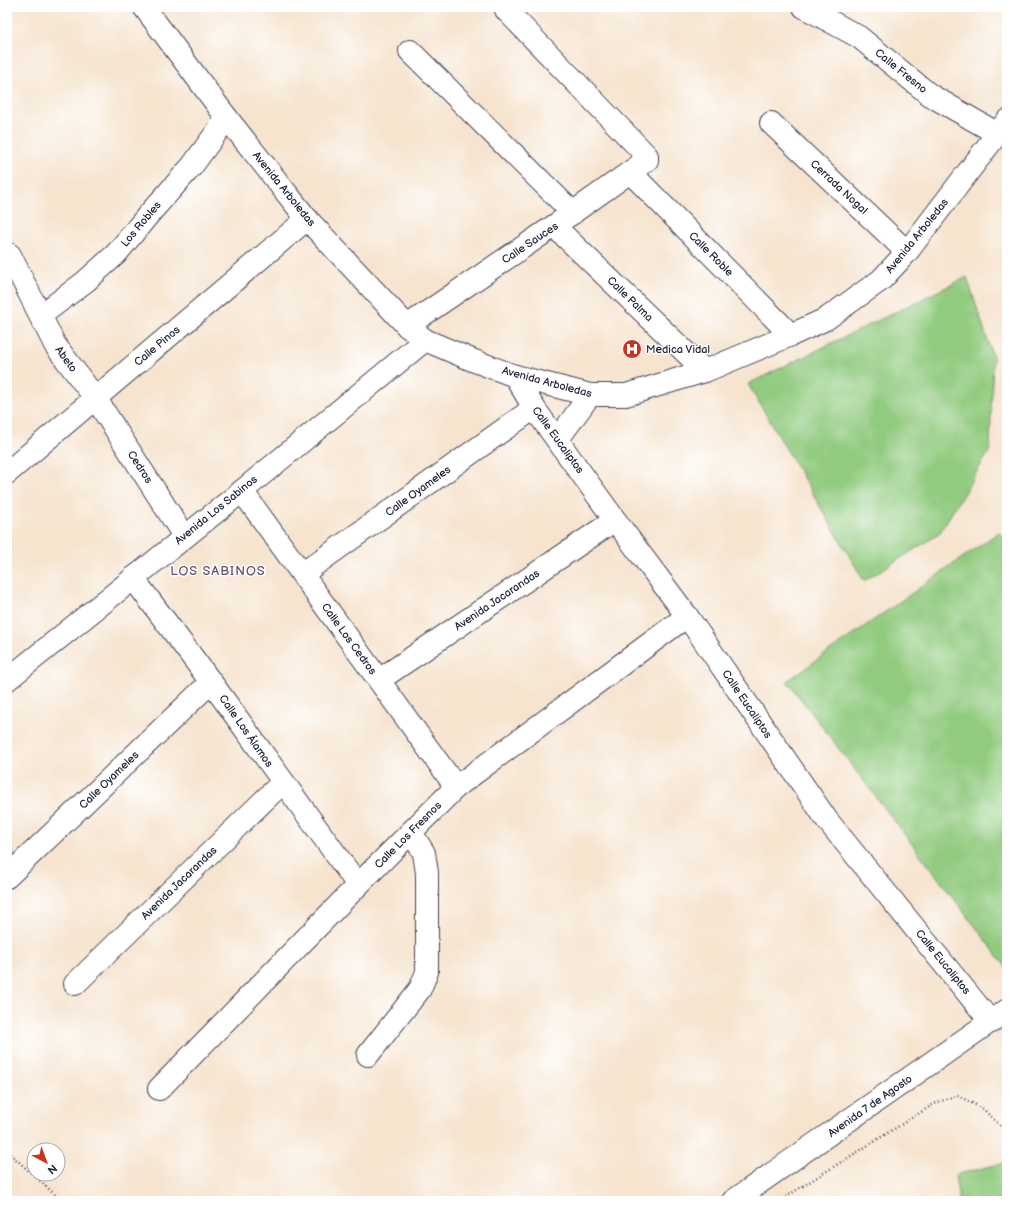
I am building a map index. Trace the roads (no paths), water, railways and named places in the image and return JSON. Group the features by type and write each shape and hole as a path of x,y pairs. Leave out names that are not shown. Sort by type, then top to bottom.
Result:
{"street":[{"name":"Avenida Arboledas","path":"144,7 227,118 307,219 408,326 424,340 515,376 590,395 626,395 705,372 791,336 826,319 881,280 907,252 1002,128"},
{"name":"Calle Fresno","path":"804,7 859,37 930,95 1002,128"},
{"name":"Calle Sauces","path":"408,326 631,173 647,160 647,156 506,10"},
{"path":"410,51 573,213"},
{"name":"Los Robles","path":"40,316 86,281 116,254 148,214 192,166 227,118"},
{"name":"Cerrada Nogal","path":"771,123 907,252"},
{"name":"Calle Roble","path":"631,173 791,336"},
{"name":"Calle Pinos","path":"7,472 96,399 307,219"},
{"name":"Calle Palma","path":"554,226 705,372"},
{"name":"Abeto","path":"7,253 10,255 55,345 96,399"},
{"name":"Avenida Los Sabinos","path":"7,680 184,536 242,491 424,340"},
{"name":"Calle Eucaliptos","path":"515,376 534,408 687,616 827,820 999,1016"},
{"path":"558,439 590,395"},
{"name":"Cedros","path":"96,399 184,536"},
{"name":"Calle Oyameles","path":"302,574 534,408"},
{"name":"Calle Los Cedros","path":"242,491 456,787"},
{"name":"Avenida Jacarandas","path":"379,680 615,520"},
{"name":"Calle Los Álamos","path":"133,578 211,682 358,885"},
{"name":"Calle Los Fresnos","path":"159,1089 456,787 687,616"},
{"name":"Calle Oyameles","path":"7,877 211,682"},
{"name":"Avenida Jacarandas","path":"75,984 283,782"},
{"path":"368,1055 420,989 427,972 427,873 424,853 411,832"},
{"name":"Avenida 7 de Agosto","path":"733,1201 999,1016"}],"place":[{"name":"Medica Vidal","path":"632,349"}],"district":[{"name":"LOS SABINOS","path":"218,571"}]}
